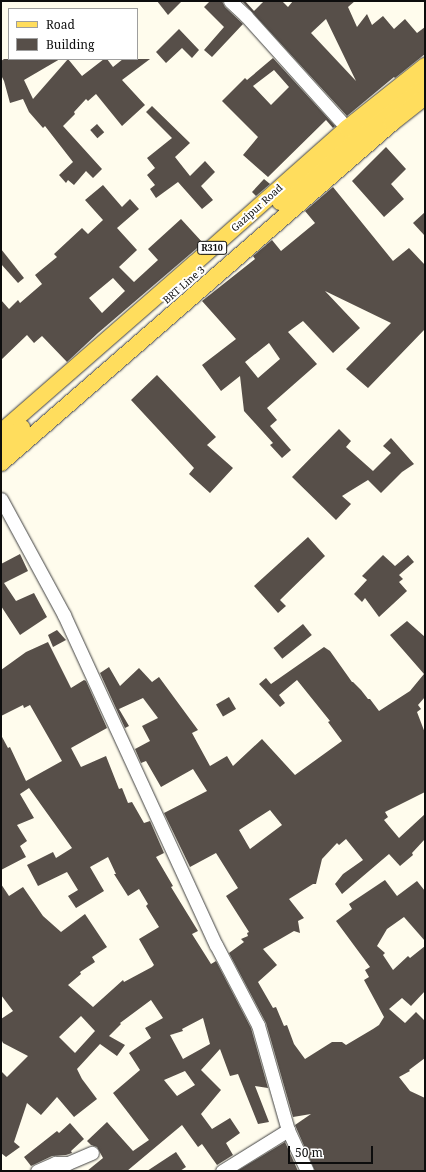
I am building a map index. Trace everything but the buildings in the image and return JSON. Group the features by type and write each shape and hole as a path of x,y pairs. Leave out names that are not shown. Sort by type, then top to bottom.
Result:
{"main road":[{"name":"Gazipur Road","path":"1,432 347,128 425,66"},
{"name":"BRT Line 3","path":"1,446 255,223 425,82"},
{"name":"R310","path":"1,462 392,123 425,97"}],"street":[{"path":"230,1 246,16 347,128"},
{"path":"1,499 64,615 216,945 258,1025 288,1130 308,1171"},
{"path":"222,1171 288,1130"},
{"path":"37,1171 55,1163 68,1163 92,1153"}]}
